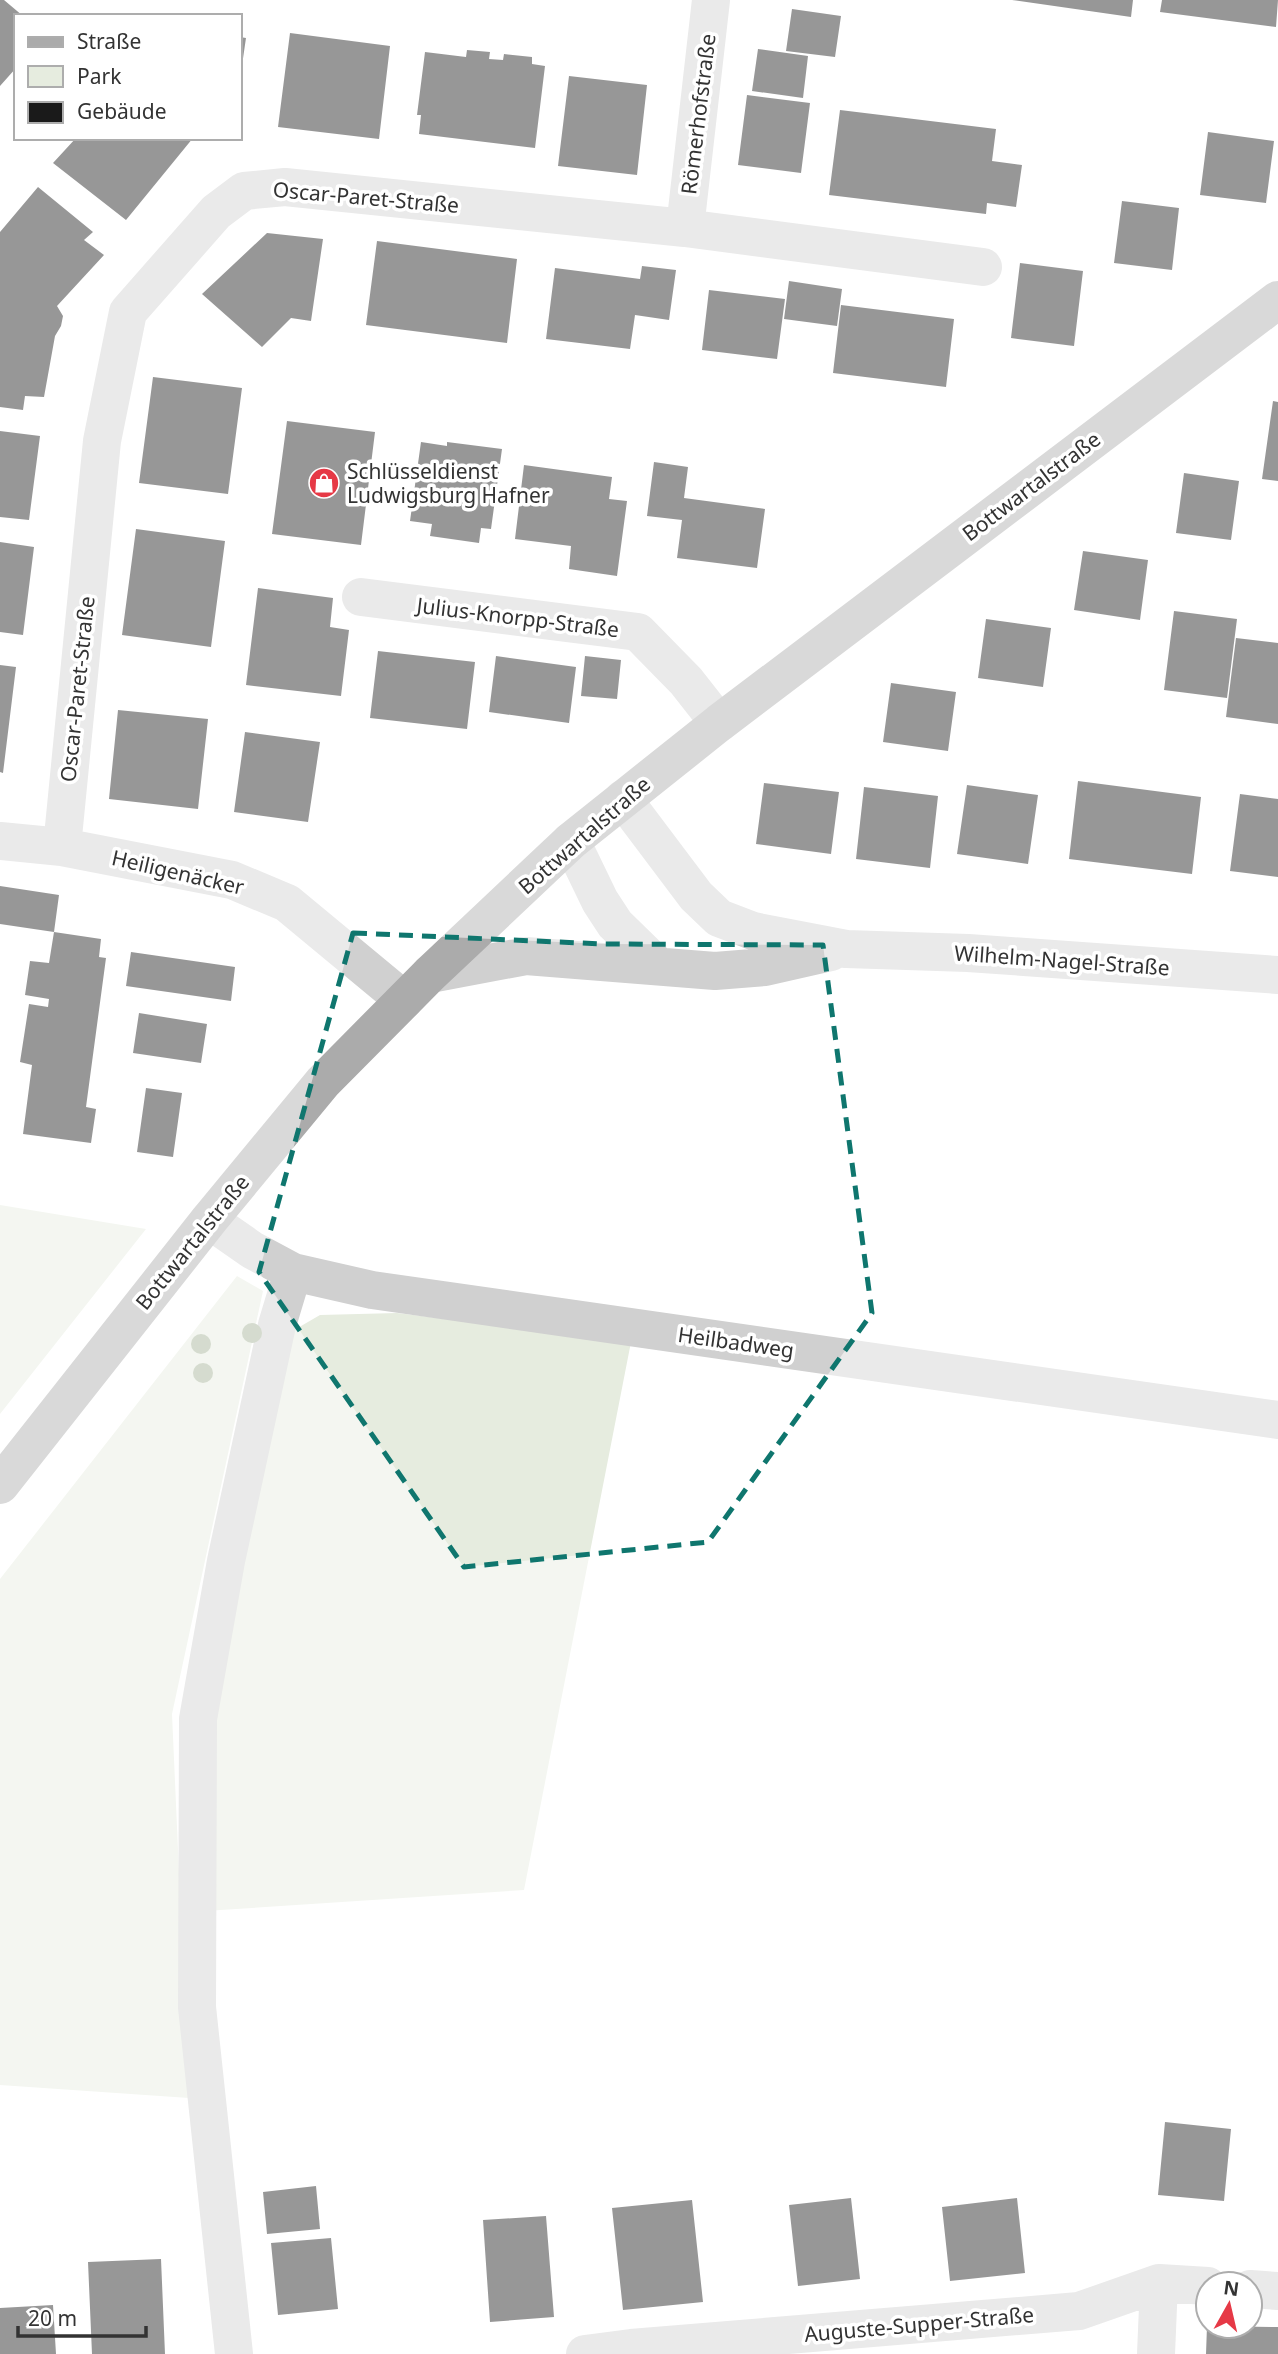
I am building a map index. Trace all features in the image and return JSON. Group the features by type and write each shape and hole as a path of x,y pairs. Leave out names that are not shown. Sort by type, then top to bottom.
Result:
{"main road":[{"name":"Bottwartalstraße","path":"0,1485 209,1220 323,1082 417,987 571,841 719,723 1278,300"}],"street":[{"name":"Römerhofstraße","path":"685,228 711,0"},
{"name":"Oscar-Paret-Straße","path":"62,847 102,441 128,312 216,212 244,191 285,187 685,228 983,267"},
{"name":"Julius-Knorpp-Straße","path":"361,597 638,632 686,681 719,723"},
{"name":"Wilhelm-Nagel-Straße","path":"623,799 696,896 719,918 753,931 846,949 968,953 1278,975"},
{"name":"Heiligenäcker","path":"0,841 62,847 232,880 286,903 417,987"},
{"path":"571,841 600,901 615,924 656,964"},
{"name":"Wilhelm-Nagel-Straße","path":"417,987 526,956 656,964 715,971 753,968 846,949"},
{"name":"Heilbadweg","path":"209,1220 292,1272 372,1290 1278,1420"},
{"path":"234,2354 197,2007 198,1719 226,1561 277,1325 292,1272"},
{"path":"1156,2354 1158,2283"},
{"name":"Auguste-Supper-Straße","path":"585,2354 631,2348 937,2338 1079,2311 1158,2283 1194,2286"}],"highlighted area":[{"path":"353,933 605,944 823,945 872,1313 708,1542 464,1567 259,1272"}],"green space":[{"path":"0,1205 146,1229 0,1414"},
{"path":"237,1276 263,1291 172,1714 189,2098 0,2085 0,1579"},
{"path":"397,1313 631,1342 524,1890 205,1911 205,1728 289,1333 320,1315"}],"building":[{"path":"0,0 4,0 21,14 14,14 14,70 0,86"},
{"path":"1012,0 1133,0 1131,17"},
{"path":"1162,0 1278,0 1276,27 1160,12"},
{"path":"792,9 841,16 835,57 786,51"},
{"path":"290,33 390,46 379,139 278,127"},
{"path":"242,37 246,38 242,65"},
{"path":"758,49 808,56 803,98 752,91"},
{"path":"467,50 490,52 489,59 503,60 504,54 532,57 532,64 545,66 535,148 419,134 421,115 417,115 425,52 466,57"},
{"path":"569,76 647,85 637,175 558,166"},
{"path":"747,95 810,103 801,173 738,165"},
{"path":"840,110 996,129 992,161 1022,165 1016,207 987,203 986,214 829,195"},
{"path":"1208,132 1274,141 1266,203 1200,195"},
{"path":"74,140 191,140 126,220 53,163"},
{"path":"38,187 93,232 84,240 104,255 57,306 63,316 55,336 44,397 25,396 23,410 0,407 0,232"},
{"path":"1122,201 1179,208 1172,270 1114,263"},
{"path":"267,233 323,239 311,321 291,318 262,347 202,294"},
{"path":"377,241 517,259 507,343 366,325"},
{"path":"1020,263 1083,271 1074,346 1011,338"},
{"path":"642,266 676,270 669,320 635,315 630,349 546,339 555,268 640,279"},
{"path":"789,281 842,289 837,326 784,319"},
{"path":"709,290 785,299 777,359 702,350"},
{"path":"841,305 954,319 946,387 833,373"},
{"path":"153,377 242,388 228,494 139,483"},
{"path":"1273,401 1278,402 1278,481 1262,479"},
{"name":"Schlüsseldienst Ludwigsburg Hafner","path":"287,421 375,432 361,545 272,534"},
{"path":"0,431 40,436 29,520 0,517"},
{"path":"421,442 447,446 447,442 502,449 491,529 481,528 479,543 430,536 432,524 410,521"},
{"path":"654,462 688,467 684,498 765,509 757,568 677,558 682,520 647,516"},
{"path":"524,465 612,477 609,499 627,501 617,576 569,569 571,546 515,539"},
{"path":"1184,473 1239,481 1231,540 1176,533"},
{"path":"136,529 225,541 211,647 122,635"},
{"path":"0,542 34,547 23,635 0,632"},
{"path":"1083,551 1148,560 1140,620 1074,610"},
{"path":"258,588 333,598 330,627 349,630 341,696 246,685"},
{"path":"1174,611 1237,619 1227,698 1164,690"},
{"path":"986,619 1051,628 1043,687 978,678"},
{"path":"1236,638 1278,643 1278,724 1226,717"},
{"path":"378,651 475,662 467,729 370,718"},
{"path":"496,656 576,667 569,723 489,712"},
{"path":"585,656 621,660 617,699 581,696"},
{"path":"0,665 16,667 3,773 0,772"},
{"path":"891,683 956,692 948,751 883,742"},
{"path":"118,710 208,719 198,809 109,799"},
{"path":"245,732 320,742 308,822 234,812"},
{"path":"1078,781 1201,797 1192,874 1069,859"},
{"path":"764,783 839,792 831,854 756,844"},
{"path":"967,785 1038,795 1028,864 957,854"},
{"path":"864,787 938,796 930,868 856,859"},
{"path":"1240,794 1278,799 1278,877 1230,871"},
{"path":"0,886 59,895 54,932 0,924"},
{"path":"54,932 101,939 99,957 106,958 86,1107 96,1109 91,1143 23,1134 32,1065 20,1062 29,1004 48,1007 49,999 25,995 30,961 49,963"},
{"path":"131,952 235,967 231,1001 126,986"},
{"path":"139,1013 207,1024 201,1063 133,1053"},
{"path":"146,1088 182,1093 173,1157 137,1152"},
{"path":"1165,2122 1231,2129 1224,2201 1158,2195"},
{"path":"316,2186 320,2229 267,2234 263,2192"},
{"path":"851,2198 860,2279 798,2286 789,2205"},
{"path":"1017,2198 1025,2273 950,2281 942,2207"},
{"path":"692,2200 703,2302 623,2310 612,2208"},
{"path":"546,2216 554,2317 490,2322 483,2220"},
{"path":"331,2238 338,2309 278,2315 271,2243"},
{"path":"161,2259 165,2354 92,2354 88,2262"},
{"path":"53,2305 56,2354 0,2354 0,2308"},
{"path":"1264,2327 1278,2327 1278,2354 1206,2354 1206,2340 1264,2340"}],"place":[{"name":"Schlüsseldienst Ludwigsburg Hafner","path":"324,483"}]}
